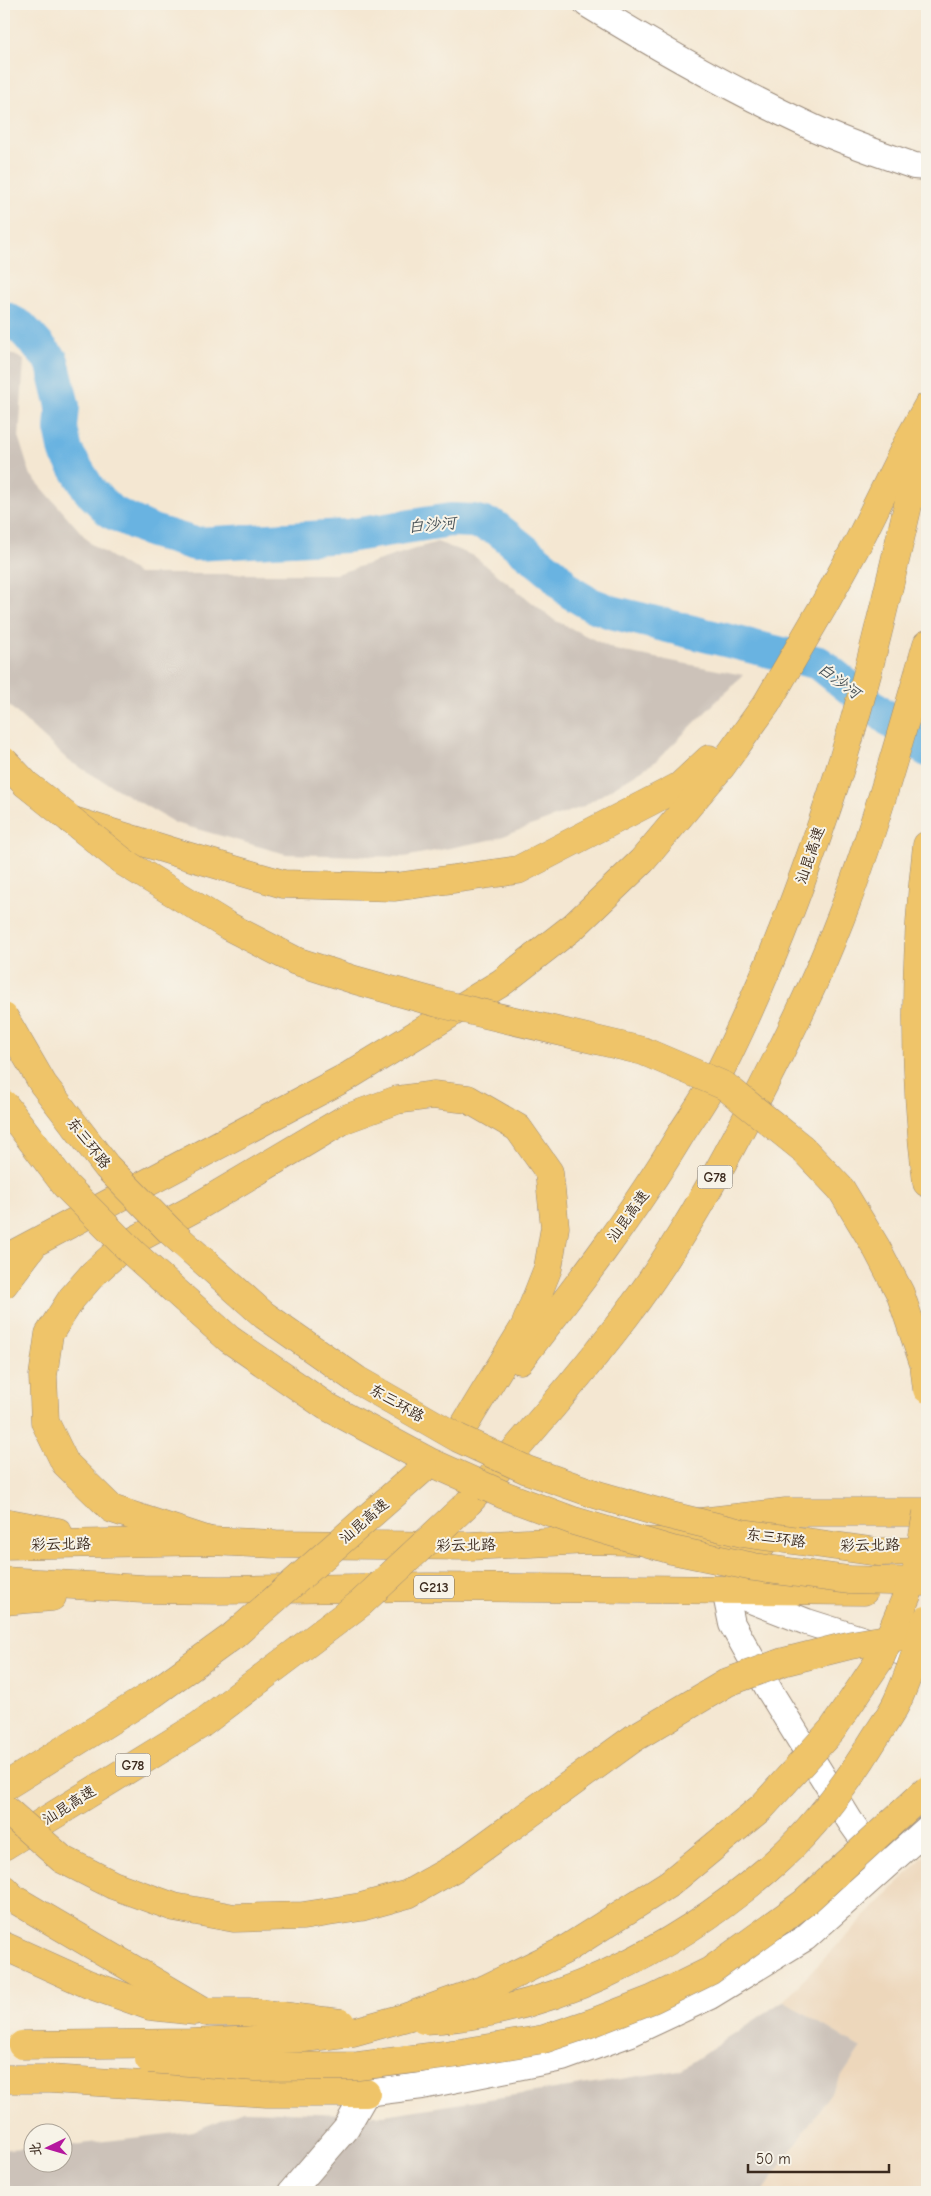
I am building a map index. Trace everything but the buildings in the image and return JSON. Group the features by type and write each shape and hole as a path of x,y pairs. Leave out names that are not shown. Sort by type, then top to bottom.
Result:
{"highway":[{"path":"4,1259 350,1075 500,983 574,926 642,861 721,768 757,717 824,605 927,408"},
{"name":"汕昆高速","path":"4,1787 153,1694 234,1636 424,1468 474,1420 569,1297 646,1191 718,1074 756,992 794,899 839,771 883,606 927,422"},
{"name":"汕昆高速","path":"4,1846 200,1725 361,1603 466,1505 530,1434 620,1323 688,1225 728,1154 795,1024 841,917 880,800 927,644"},
{"path":"69,819 184,856 283,884 395,886 518,870 680,786 757,717"},
{"path":"4,760 26,784 125,863 228,926 296,961 438,1003 643,1051 725,1086 802,1148 841,1189 876,1247 900,1293 924,1364 927,1389"},
{"path":"926,1170 918,1073 916,1001 921,900 927,845"},
{"name":"东三环路","path":"4,1017 43,1084 107,1167 171,1232 264,1315 357,1380 458,1438 527,1470 598,1495 742,1533 878,1552 927,1551"},
{"path":"210,1541 112,1509 65,1462 45,1422 43,1376 49,1334 72,1298 93,1274 124,1246 195,1208 345,1119 397,1100 433,1095 468,1099 518,1128 549,1172 555,1227 548,1268 525,1326 459,1434"},
{"name":"东三环路","path":"4,1104 66,1186 133,1253 230,1339 326,1406 430,1462 504,1495 574,1521 672,1550 754,1567 849,1580 927,1582"},
{"path":"4,1284 36,1242"},
{"path":"13,2046 190,2043 304,2038 353,2032 407,2017 486,1990 563,1951 677,1878 762,1806 832,1730 880,1659 916,1574 927,1512 786,1512 679,1524 588,1540"},
{"path":"4,1522 116,1543"},
{"name":"彩云北路","path":"4,1545 210,1541 276,1544 470,1546 588,1540 839,1546 927,1544"},
{"name":"G213","path":"4,1581 143,1589 220,1590 430,1587 725,1590"},
{"path":"4,1602 143,1589"},
{"path":"725,1590 927,1592"},
{"path":"4,1946 88,1984 150,2006 206,2012 248,2012 345,2023 459,2019 524,2004 598,1978 662,1945 718,1907 768,1869 820,1816 859,1764 897,1702 927,1614"},
{"path":"4,1808 62,1859 113,1885 174,1907 234,1918 303,1916 361,1907 408,1894 456,1867 634,1738 728,1682 802,1657 851,1645 927,1632"},
{"path":"13,2046 131,2058 256,2067 311,2067 358,2066 460,2053 544,2039 653,2000 710,1971 804,1903 927,1790"},
{"path":"4,1889 14,1899 206,2012"},
{"path":"4,2079 69,2080 266,2093 366,2093"}],"street":[{"path":"587,4 647,41 816,129 914,166 927,168"},
{"path":"725,1590 732,1624 850,1821 883,1868"},
{"name":"G213","path":"725,1590 807,1622 927,1660"},
{"path":"291,2192 346,2128 366,2093 422,2086 562,2058 631,2033 710,1996 805,1938 927,1829"}],"shaded area":[{"path":"4,350 24,360 19,439 30,474 91,544 138,574 336,574 437,542 474,556 554,620 615,650 743,675 655,762 582,807 495,839 404,857 286,854 175,823 69,761 4,701"},
{"path":"927,1853 927,2192 763,2192 861,2048 783,2001"},
{"path":"783,2001 861,2048 763,2192 4,2192 4,2149 22,2148 22,2174 72,2174 72,2145 193,2131 244,2111 384,2115 680,2070"}],"waterway":[{"name":"白沙河","path":"4,318 21,327 52,361 63,406 61,428 66,452 90,491 111,512 152,531 195,544 347,536 450,520 473,521 495,527 554,574 570,592 590,604 611,612 819,663 927,750"}]}
